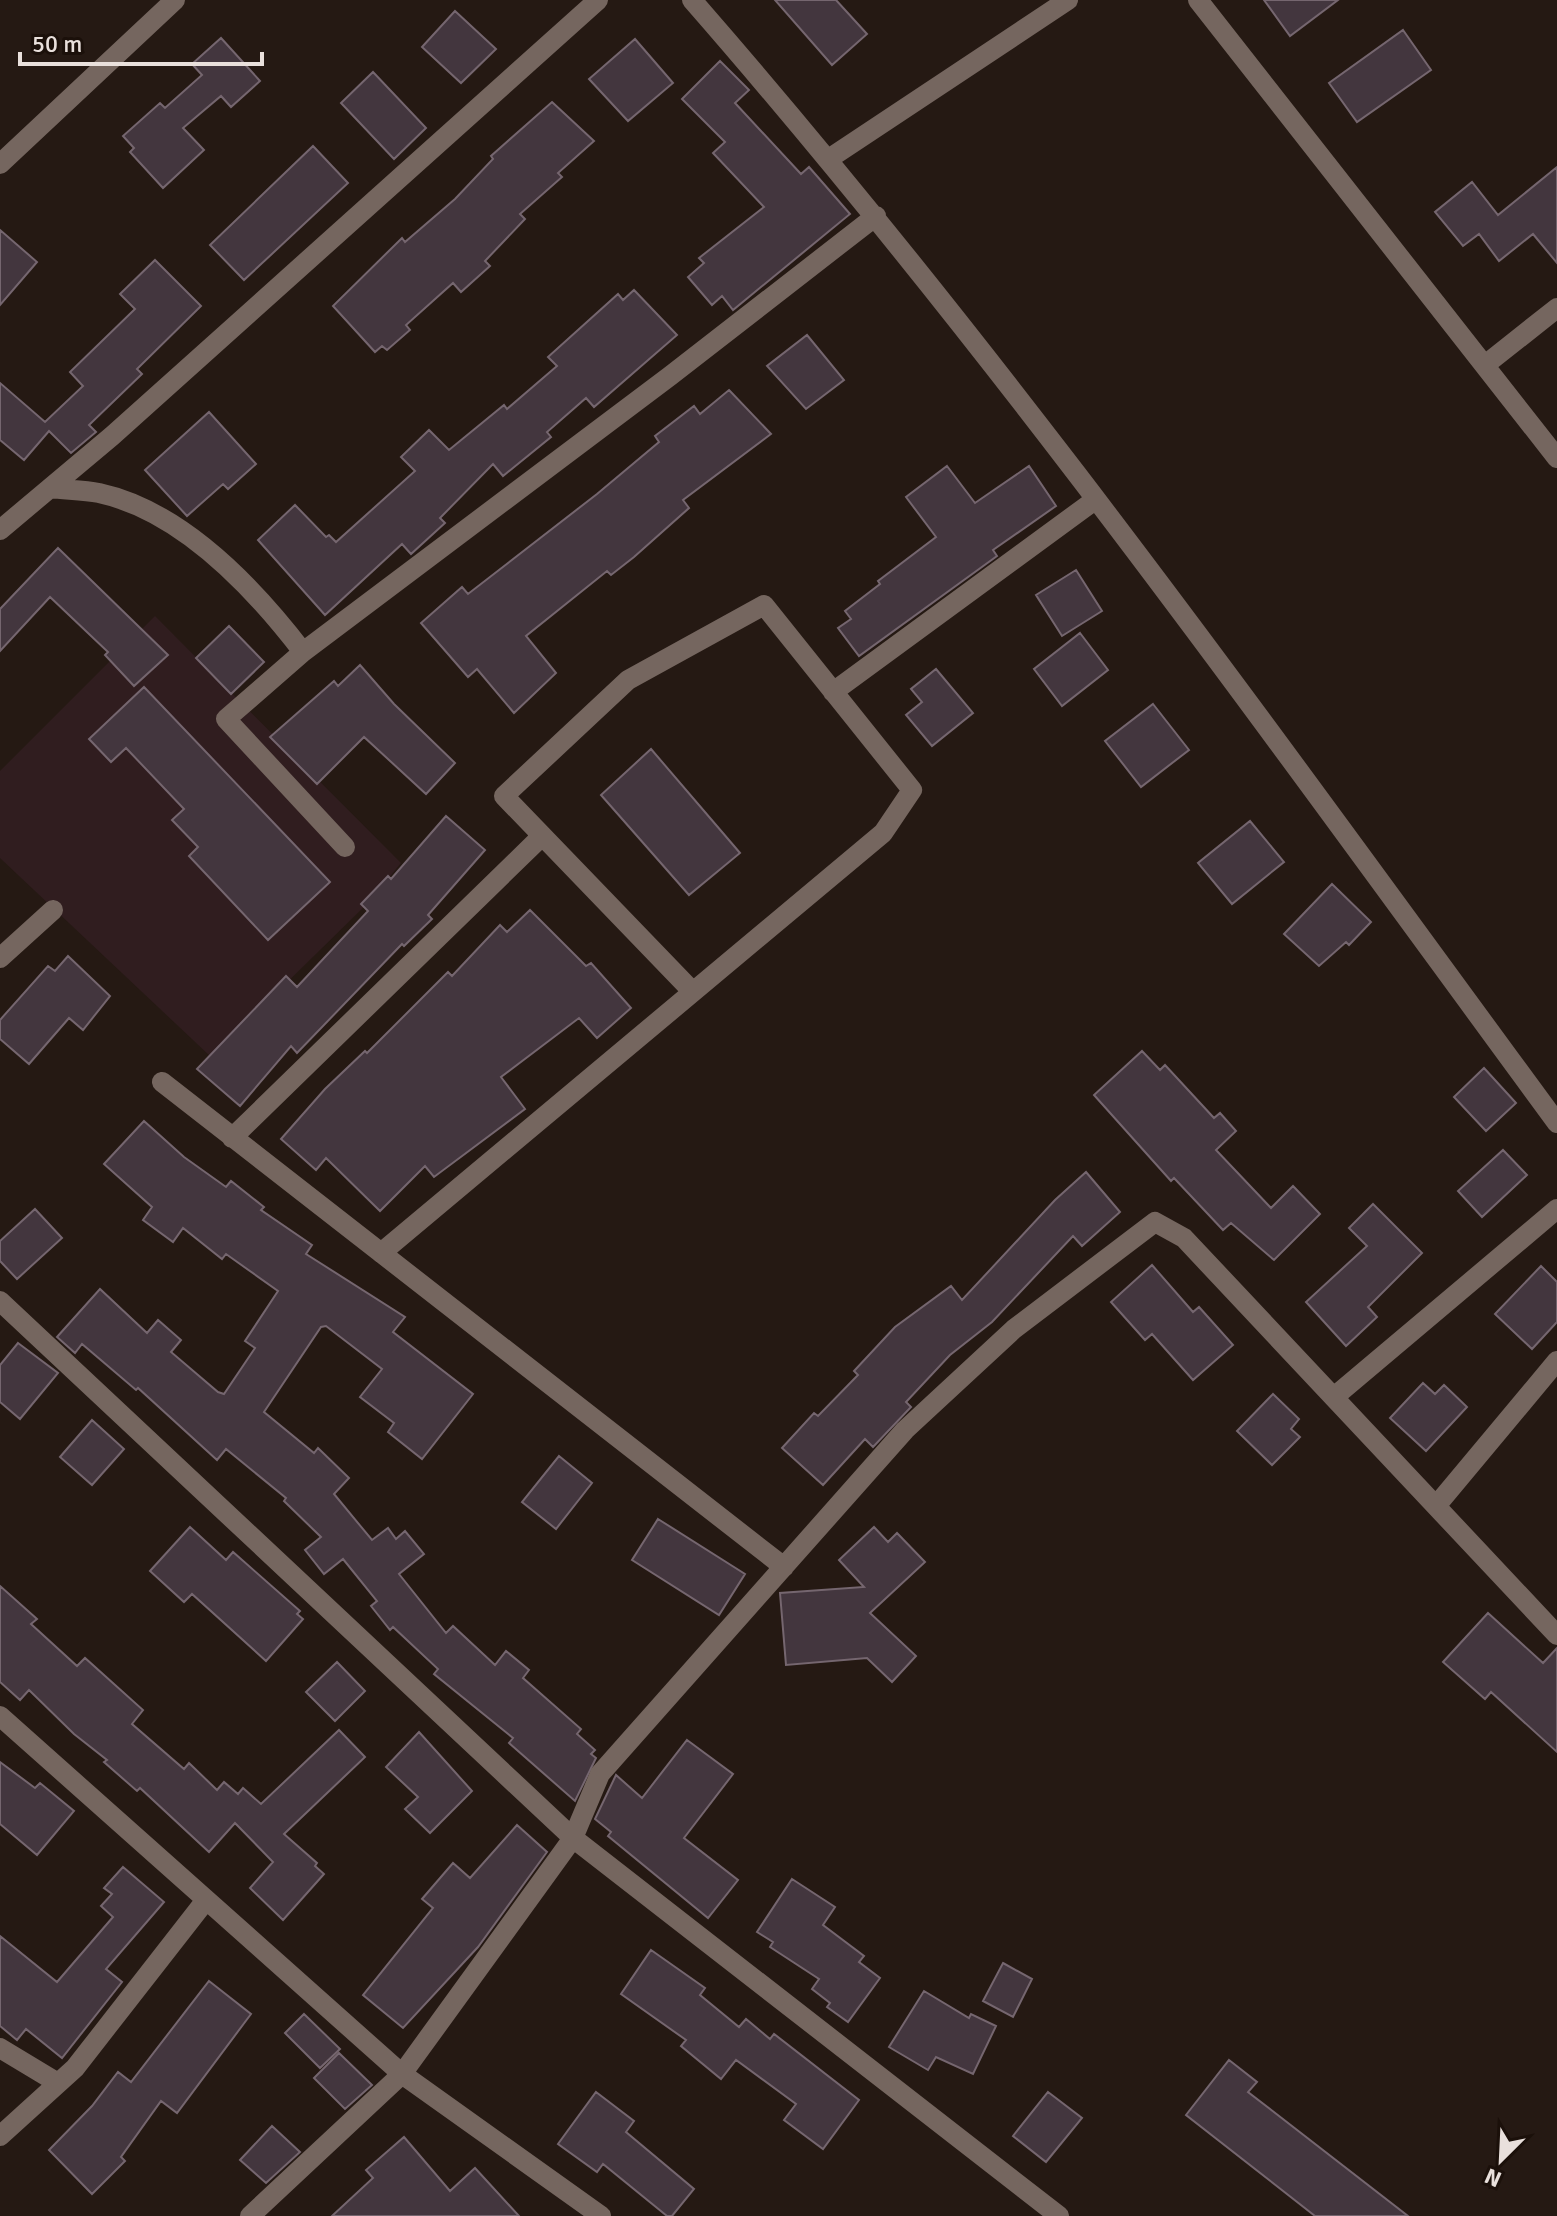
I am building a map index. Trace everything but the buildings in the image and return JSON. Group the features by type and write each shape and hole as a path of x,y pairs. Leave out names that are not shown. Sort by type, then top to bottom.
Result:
{"street":[{"path":"0,164 175,0"},
{"path":"3,524 50,488 598,0"},
{"path":"692,0 830,158 1180,610 1557,1123"},
{"path":"830,158 1068,0"},
{"path":"1198,0 1557,458"},
{"path":"345,847 226,719 303,652 657,386 876,216"},
{"path":"1485,365 1557,308"},
{"path":"50,488 101,493 147,513 206,546 268,606 303,652"},
{"path":"833,692 1095,500"},
{"path":"381,1253 693,992 883,833 912,790 764,605 628,680 504,796 693,992"},
{"path":"232,1138 542,836"},
{"path":"0,958 53,910"},
{"path":"162,1082 784,1567"},
{"path":"1334,1397 1557,1209"},
{"path":"250,2216 402,2074 573,1838 600,1774 905,1430 1014,1329 1155,1222 1184,1238 1557,1635"},
{"path":"0,1301 573,1838 1059,2216"},
{"path":"1436,1506 1557,1361"},
{"path":"0,1716 402,2074 601,2216"},
{"path":"0,2136 75,2068 206,1900"},
{"path":"0,2048 58,2083"}],"shaded area":[{"path":"155,616 401,863 369,902 211,1057 0,858 0,771"}]}
